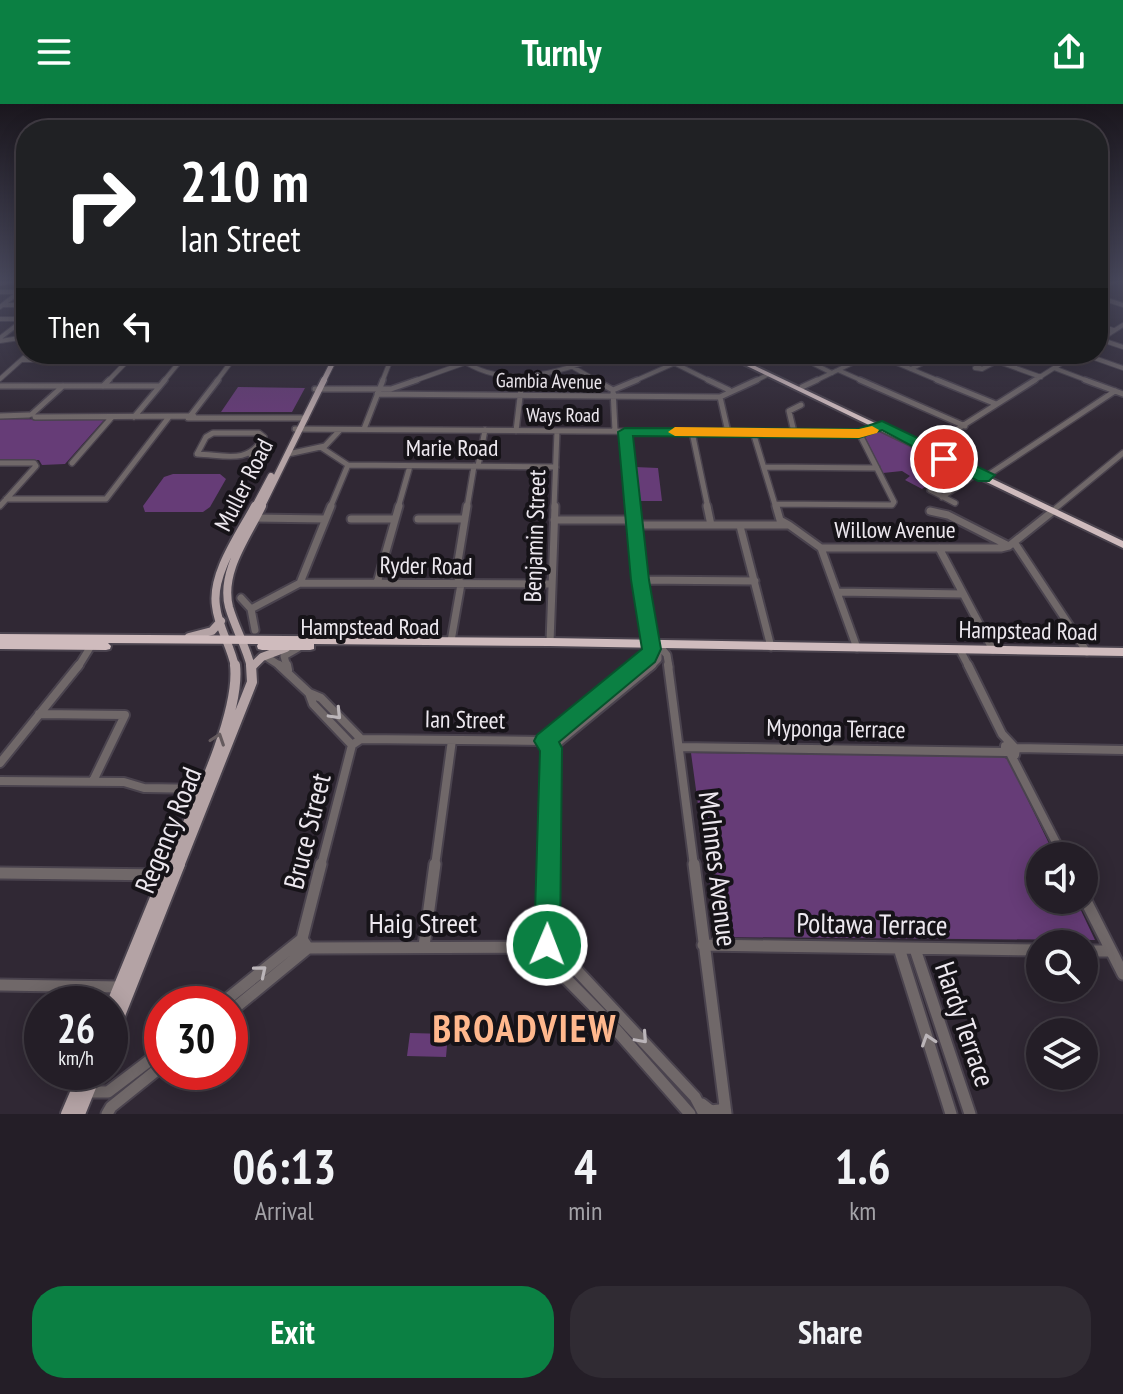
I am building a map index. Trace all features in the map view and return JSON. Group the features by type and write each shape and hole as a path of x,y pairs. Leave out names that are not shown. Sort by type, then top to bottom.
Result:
{"highway":[{"path":"747,364 1123,543"},
{"path":"750,364 769,374"},
{"name":"Hampstead Road","path":"0,638 94,642 1120,651"},
{"name":"Hampstead Road","path":"0,645 176,639 291,646 450,644"}],"main road":[{"name":"Muller Road","path":"237,642 221,621 215,604 216,592 330,364"},
{"name":"Muller Road","path":"237,642 225,594 229,574 298,429"},
{"path":"176,639 210,632 221,621"},
{"name":"Regency Road","path":"128,989 205,789 247,701 253,666 237,642"},
{"name":"Regency Road","path":"205,789 235,689 237,642"},
{"path":"253,666 265,656 291,646"},
{"name":"Regency Road","path":"120,986 170,876"},
{"path":"67,1114 77,1090"},
{"path":"79,1114 88,1092"}],"street":[{"path":"1108,334 1119,327"},
{"path":"1108,328 1113,330"},
{"path":"0,379 17,364"},
{"path":"103,386 124,364"},
{"path":"134,417 178,364"},
{"path":"193,416 230,364"},
{"path":"364,429 389,364"},
{"path":"365,389 364,397 377,395 461,364"},
{"path":"466,364 489,374 522,377 551,374 582,364"},
{"path":"568,364 613,390"},
{"path":"613,390 673,364"},
{"path":"677,364 729,390"},
{"path":"814,364 965,426"},
{"path":"801,388 851,364"},
{"path":"898,364 996,404"},
{"path":"911,369 921,364"},
{"path":"1004,364 1041,377"},
{"path":"927,449 1060,364"},
{"path":"1054,368 1123,394"},
{"path":"728,432 720,397 729,390 769,374"},
{"path":"516,431 522,377"},
{"path":"0,386 159,386"},
{"path":"34,415 63,386"},
{"path":"318,389 365,389 377,395"},
{"path":"613,390 615,431"},
{"path":"942,497 982,476 1115,391"},
{"name":"Gambia Avenue","path":"377,395 720,397"},
{"path":"794,432 789,411 801,405"},
{"path":"0,416 304,418"},
{"path":"72,463 112,417"},
{"path":"6,499 106,499 169,417"},
{"path":"236,433 246,418"},
{"name":"Ways Road","path":"298,429 859,433 880,426"},
{"path":"198,432 209,435 262,434 271,430"},
{"path":"288,454 322,448 332,442 340,430"},
{"path":"450,644 461,584 456,574 485,430"},
{"name":"Benjamin Street","path":"550,645 557,431"},
{"name":"McInnes Avenue","path":"625,432 640,580 658,647 667,655 721,1109"},
{"path":"692,432 711,525"},
{"path":"753,432 780,520 789,525"},
{"path":"775,504 887,506 894,502 859,433"},
{"path":"197,454 251,454 259,446 262,434"},
{"path":"189,460 197,454 209,435"},
{"path":"251,609 300,583 348,465 322,448"},
{"path":"1008,545 1123,453"},
{"path":"251,454 254,467"},
{"path":"0,463 34,463 36,466 0,506"},
{"name":"Marie Road","path":"348,465 556,467"},
{"path":"377,583 410,466"},
{"path":"764,467 877,468"},
{"path":"930,490 955,503"},
{"path":"930,511 948,515 1022,554 1087,652"},
{"path":"253,518 324,519"},
{"path":"351,519 395,519"},
{"path":"418,519 465,519"},
{"path":"554,520 789,525"},
{"name":"Willow Avenue","path":"789,525 821,548 1008,545"},
{"path":"740,526 771,647"},
{"path":"1008,545 1022,554"},
{"path":"821,548 857,648"},
{"path":"939,548 993,650"},
{"path":"640,580 755,581"},
{"name":"Ryder Road","path":"300,583 552,584"},
{"path":"838,592 963,594"},
{"path":"241,598 251,609 255,630"},
{"path":"0,763 70,680 94,642"},
{"path":"289,672 284,656 304,646"},
{"path":"658,647 548,745 542,947 690,1114"},
{"path":"960,650 1056,842"},
{"path":"265,656 289,672 309,693 313,704 356,742"},
{"path":"39,714 125,715 93,781"},
{"path":"424,946 452,740"},
{"name":"Ian Street","path":"356,742 452,740 548,745"},
{"name":"Bruce Street","path":"305,943 356,742"},
{"name":"Myponga Terrace","path":"679,747 1123,750"},
{"path":"0,781 124,782 144,788 205,789"},
{"path":"0,873 170,876"},
{"path":"1092,914 1123,974"},
{"path":"246,986 305,943"},
{"path":"248,995 305,943"},
{"name":"Haig Street","path":"305,943 542,947"},
{"name":"Poltawa Terrace","path":"703,945 1026,950"},
{"path":"542,947 555,947 695,1097 711,1111 721,1109"},
{"name":"Hardy Terrace","path":"899,948 951,1114"},
{"name":"Hardy Terrace","path":"915,949 970,1114"},
{"path":"1098,951 1111,951"},
{"path":"0,985 60,986"},
{"path":"88,1092 108,1092 144,1065"},
{"path":"107,1114 111,1107 144,1080"},
{"path":"695,1097 704,1114"}],"shaded area":[{"path":"238,387 305,388 292,412 221,412"},
{"path":"0,419 104,420 65,464 42,465 39,460 0,460"},
{"path":"876,431 955,467 922,489 905,480 910,476 902,471 883,473 864,435"},
{"path":"635,467 658,468 662,501 638,501"},
{"path":"173,474 220,474 226,479 210,507 203,512 145,512 143,506 164,477"},
{"path":"691,753 998,756 1008,759 1048,842 1026,842 1026,914 1083,914 1090,930 1026,930 1026,939 716,937"},
{"path":"410,1033 448,1034 446,1057 407,1056"}],"slow traffic":[{"path":"675,432 867,433 872,430"}],"district":[{"name":"BROADVIEW","path":"525,1029"}],"route":[{"path":"547,945 551,748 545,741 609,690 648,656 651,649 640,580 625,432 867,433 882,425 988,475 984,478 944,459"}]}
